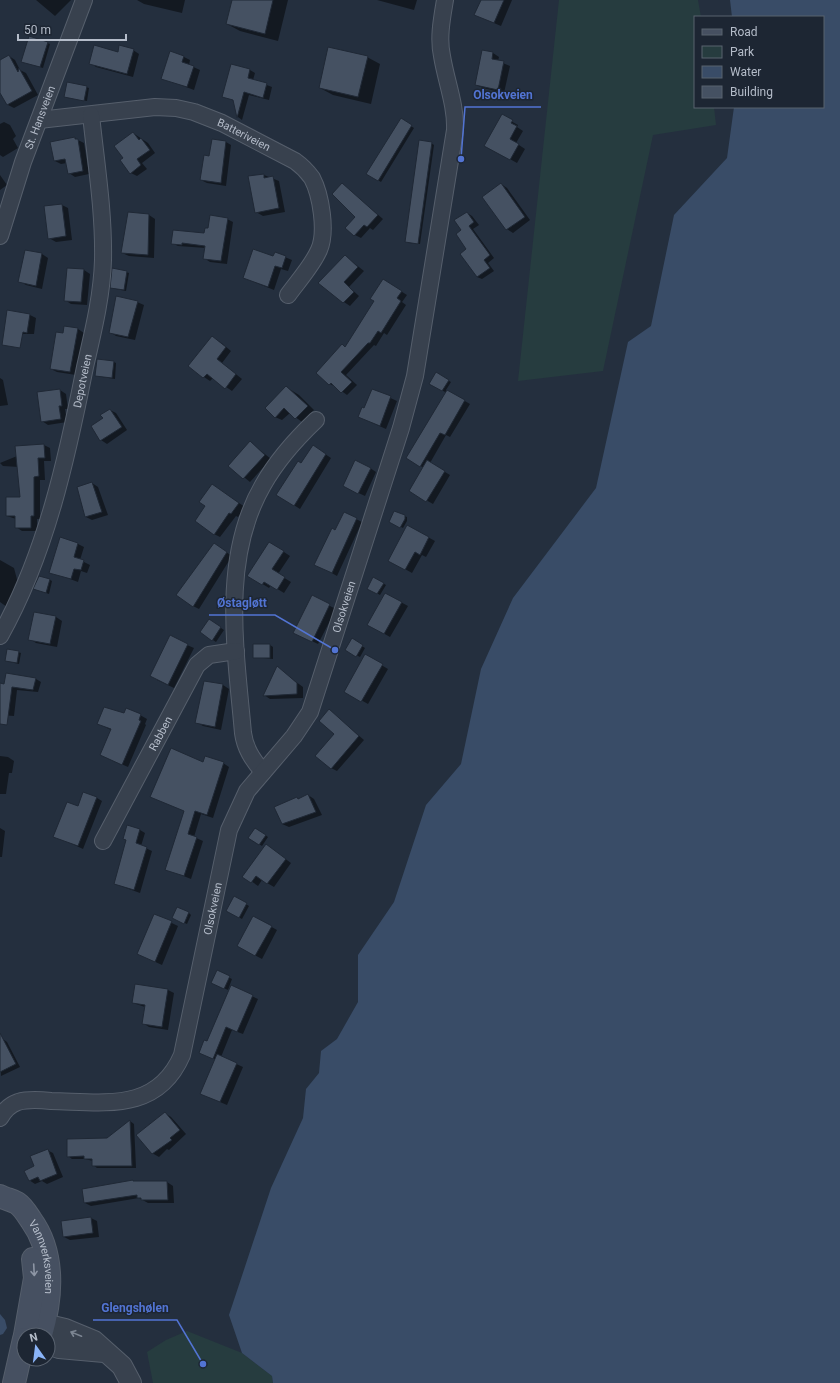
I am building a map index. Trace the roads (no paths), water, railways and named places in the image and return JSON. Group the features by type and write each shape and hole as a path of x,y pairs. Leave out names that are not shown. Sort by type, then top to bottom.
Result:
{"main road":[{"name":"Vannverksveien","path":"0,1197 18,1204 37,1227 43,1240 49,1270 49,1291 37,1327"},
{"name":"Vannverksveien","path":"14,1383 21,1367"},
{"path":"28,1383 32,1367"}],"street":[{"name":"St. Hansveien","path":"0,236 23,162 84,0"},
{"name":"Olsokveien","path":"0,1118 9,1107 18,1102 43,1100 106,1102 130,1100 160,1087 173,1073 184,1044 229,830 247,791 303,725 316,697 401,428 415,376 455,130 454,110 441,55 441,27 445,0"},
{"name":"Batteriveien","path":"39,120 164,106 194,112 256,140 295,161 304,168 317,191 322,241 315,258 288,295"},
{"name":"Depotveien","path":"0,636 17,603 42,538 66,454 101,286 103,240 91,115"},
{"path":"262,772 252,759 244,740 236,650 234,585 238,559 248,521 263,485 282,456 297,438 316,420"},
{"name":"Rabben","path":"103,841 197,664 209,655 236,650"},
{"path":"56,1330 65,1329 94,1341 104,1352 113,1357 122,1366 131,1383"}],"water":[{"path":"730,0 840,0 840,1383 273,1383 272,1376 242,1353 229,1315 271,1188 303,1118 306,1089 319,1073 321,1051 337,1039 358,1002 358,955 394,902 426,805 461,764 481,669 513,598 596,488 628,342 651,326 674,215 727,158 734,108 824,108 824,16 732,16"},
{"path":"0,1314 5,1320 7,1328 3,1334 0,1335"}],"place":[{"name":"Olsokveien","path":"461,159"},
{"name":"Østagløtt","path":"335,650"},
{"name":"Glengshølen","path":"203,1364"}]}
